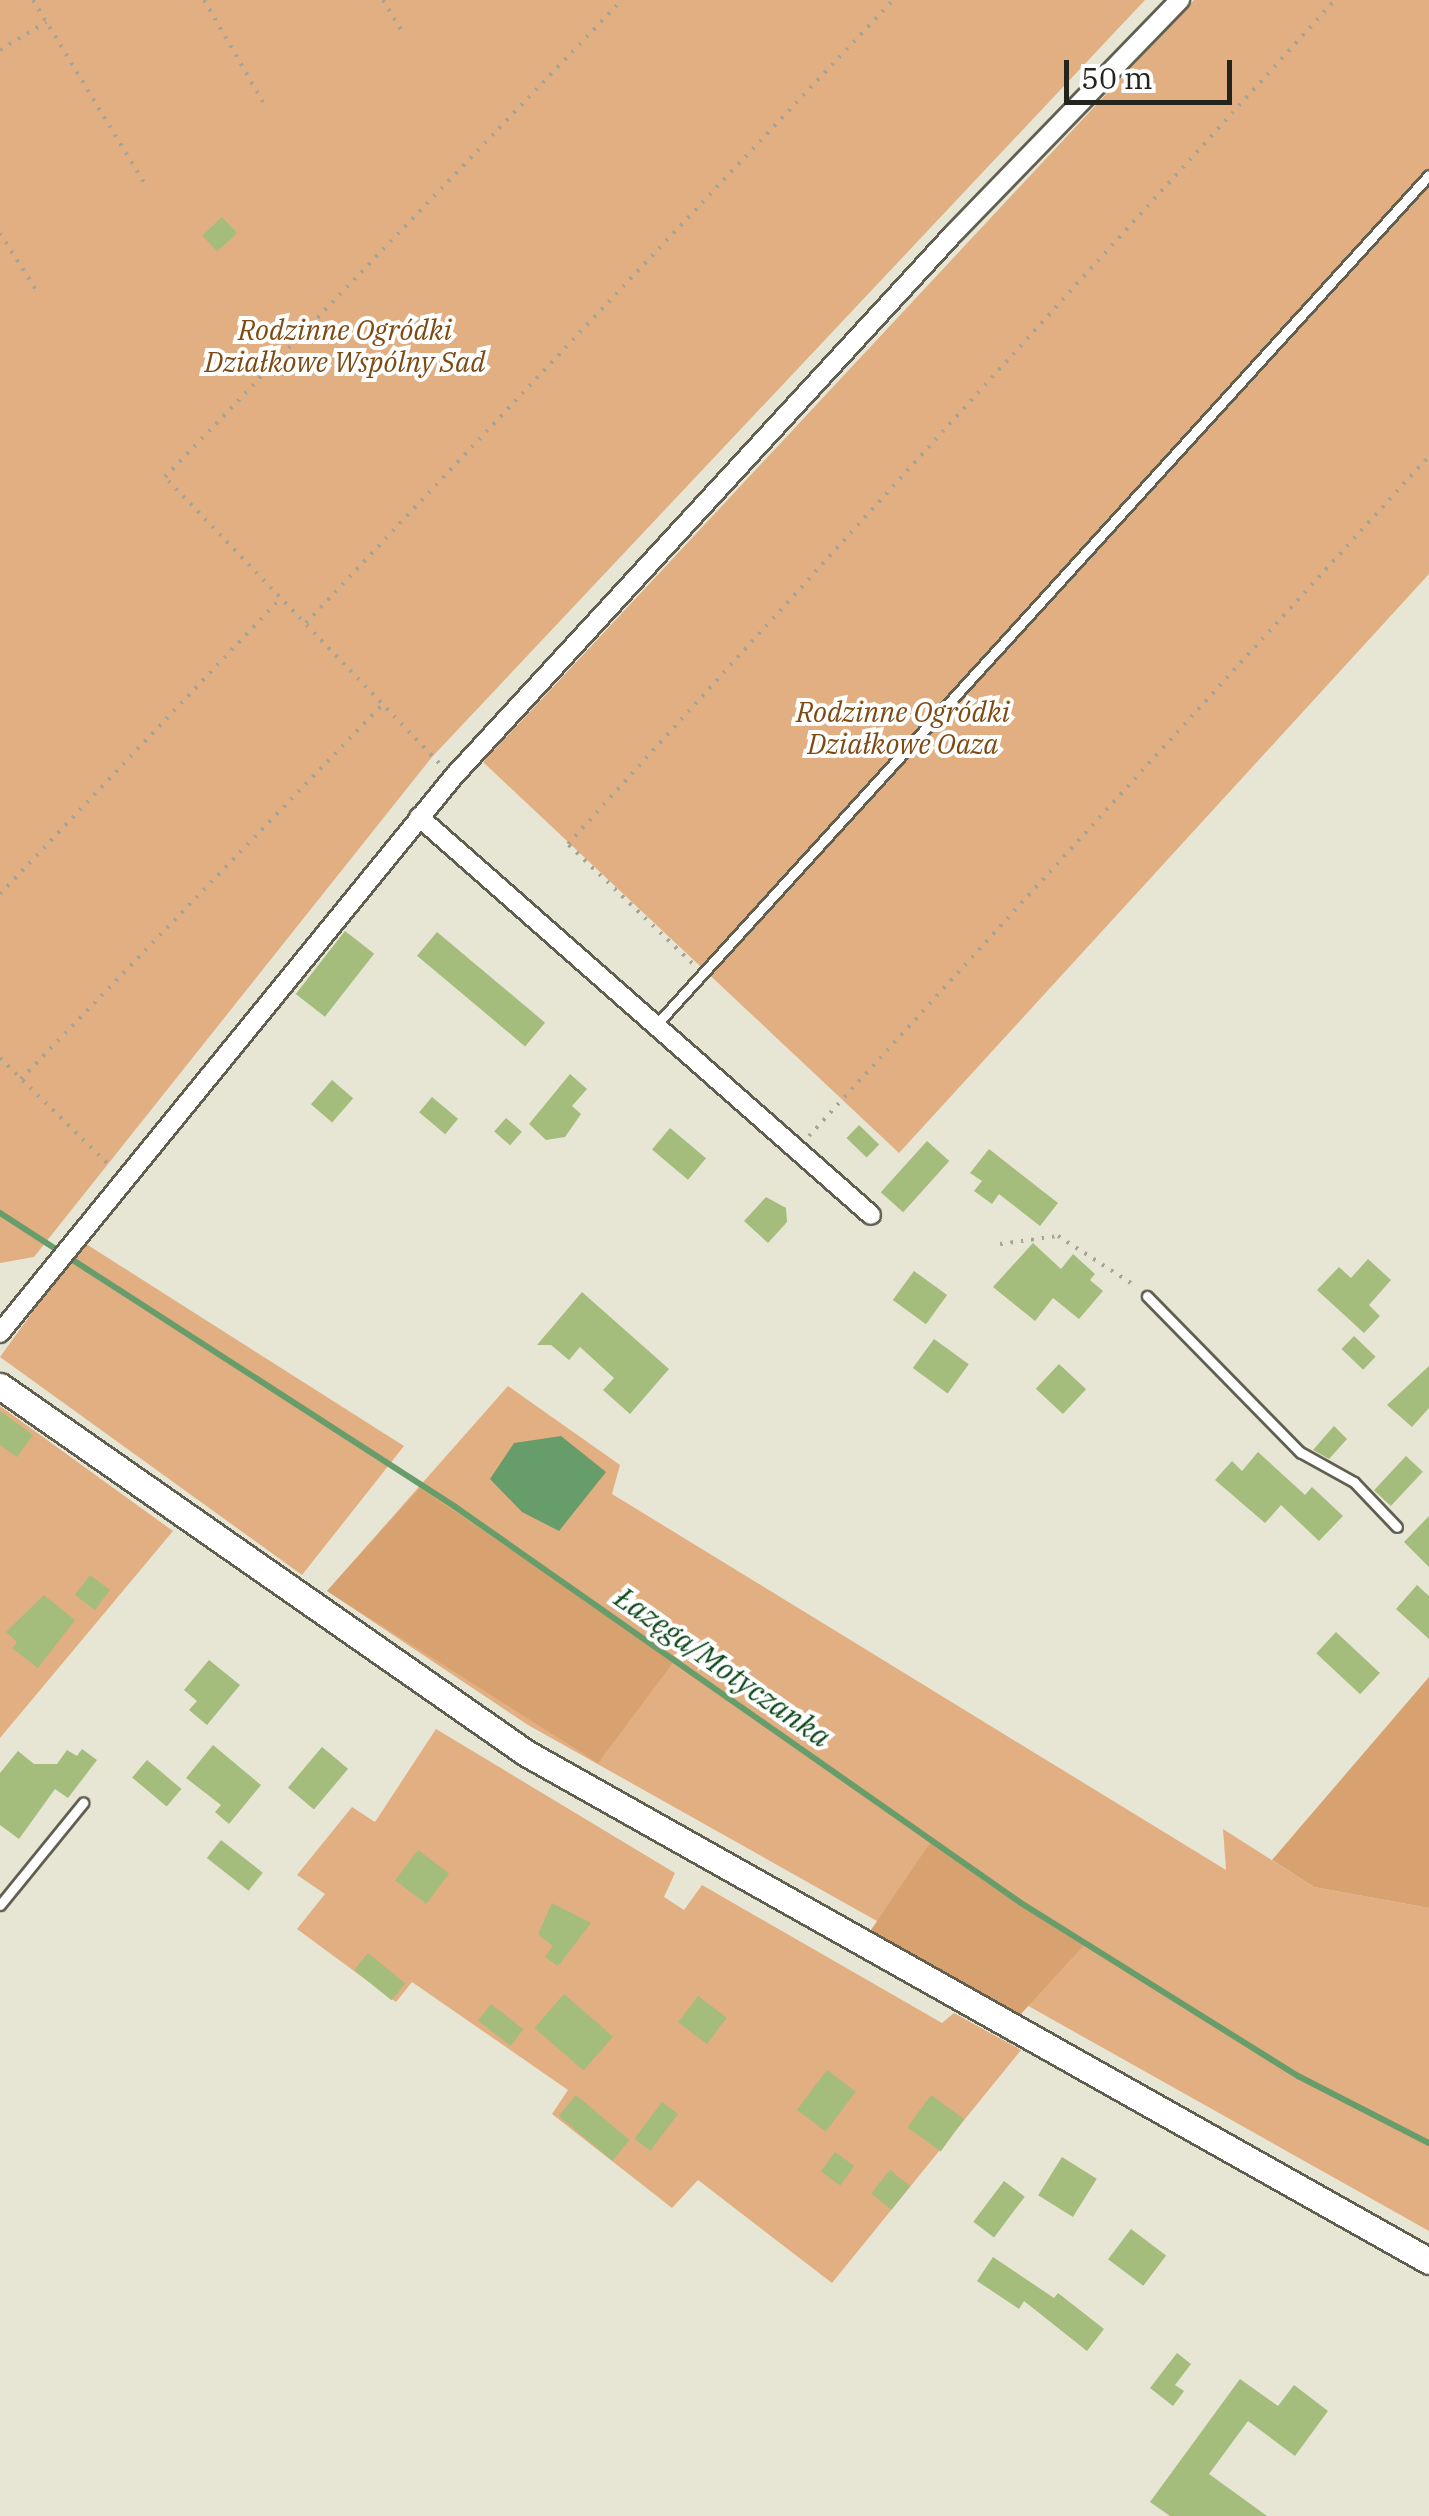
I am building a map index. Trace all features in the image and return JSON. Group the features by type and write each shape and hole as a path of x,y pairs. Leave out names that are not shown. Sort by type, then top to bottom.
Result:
{"street":[{"path":"2,1328 454,776 928,261 1180,0"},
{"path":"420,817 871,1216"},
{"path":"0,1386 526,1753 1429,2261"}],"lane":[{"path":"655,1026 1429,175"},
{"path":"1147,1296 1300,1452 1354,1482 1397,1527"},
{"path":"0,1905 83,1803"}],"path":[{"path":"33,0 146,186"},
{"path":"204,0 267,109"},
{"path":"383,0 401,30"},
{"path":"454,776 165,478 622,0"},
{"path":"305,624 893,0"},
{"path":"702,974 568,844 1335,0"},
{"path":"0,50 46,22"},
{"path":"0,233 36,290"},
{"path":"796,1151 1429,456"},
{"path":"0,894 280,598"},
{"path":"22,1079 382,706"},
{"path":"0,1058 123,1179"},
{"path":"1000,1244 1058,1236 1147,1296"}],"green space":[{"name":"Rodzinne Ogródki Działkowe Wspólny Sad","path":"0,0 1145,0 432,757 34,1257 0,1263"},
{"name":"Rodzinne Ogródki Działkowe Oaza","path":"1194,0 1429,0 1429,574 899,1153 483,762"},
{"path":"83,1242 404,1446 302,1575 0,1357"},
{"path":"508,1386 620,1465 612,1494 1226,1870 1223,1829 1314,1887 1429,1908 1429,2231 528,1725 327,1591"},
{"path":"0,1406 173,1531 0,1738"},
{"path":"436,1729 675,1873 664,1897 684,1910 702,1885 942,2023 954,2013 1021,2050 832,2283 698,2180 672,2208 552,2114 568,2090 412,1982 396,2002 297,1929 325,1894 297,1875 352,1807 375,1822"}],"shaded area":[{"path":"561,1436 606,1472 559,1531 522,1512 490,1479 514,1443"},
{"path":"420,1488 675,1660 598,1763 327,1591"},
{"path":"1429,1677 1429,1908 1314,1887 1272,1860"},
{"path":"932,1840 1086,1943 1020,2015 871,1930"}],"building":[{"path":"222,217 237,233 217,252 202,235"},
{"path":"345,931 374,954 325,1017 296,994"},
{"path":"437,932 545,1023 525,1046 417,956"},
{"path":"570,1074 587,1089 572,1106 581,1114 565,1137 546,1140 529,1124"},
{"path":"332,1080 353,1098 332,1123 311,1104"},
{"path":"432,1097 458,1119 445,1134 419,1112"},
{"path":"506,1118 522,1132 510,1145 494,1132"},
{"path":"859,1125 879,1144 867,1157 846,1138"},
{"path":"670,1128 706,1158 688,1180 652,1149"},
{"path":"927,1141 949,1161 903,1212 881,1192"},
{"path":"989,1149 1058,1203 1040,1226 999,1194 992,1204 974,1191 982,1181 970,1173"},
{"path":"766,1197 786,1208 787,1222 768,1243 744,1221"},
{"path":"1033,1243 1061,1269 1073,1254 1095,1274 1090,1280 1103,1291 1079,1319 1053,1298 1035,1321 993,1287"},
{"path":"1368,1259 1391,1280 1369,1305 1380,1316 1364,1333 1317,1290 1339,1267 1351,1278"},
{"path":"914,1271 947,1295 926,1324 893,1300"},
{"path":"582,1292 669,1369 630,1414 603,1390 614,1378 580,1347 569,1360 551,1345 537,1345"},
{"path":"1354,1336 1376,1357 1363,1370 1341,1349"},
{"path":"934,1339 969,1364 948,1393 913,1368"},
{"path":"1059,1364 1086,1389 1063,1414 1036,1389"},
{"path":"1429,1366 1429,1408 1412,1427 1387,1405"},
{"path":"0,1411 33,1435 17,1457 0,1445"},
{"path":"1334,1426 1347,1439 1329,1459 1313,1450"},
{"path":"1258,1452 1305,1495 1312,1487 1343,1516 1319,1541 1281,1505 1265,1523 1215,1480 1232,1461 1242,1471"},
{"path":"1406,1456 1423,1472 1391,1506 1374,1490"},
{"path":"1429,1516 1429,1567 1404,1542"},
{"path":"90,1575 110,1590 95,1610 75,1595"},
{"path":"1417,1585 1429,1596 1429,1639 1396,1609"},
{"path":"44,1595 75,1620 38,1668 12,1648 17,1642 6,1632"},
{"path":"1336,1632 1380,1673 1360,1694 1316,1653"},
{"path":"209,1660 240,1685 207,1725 189,1710 197,1701 184,1690"},
{"path":"213,1745 261,1785 229,1824 215,1812 221,1805 186,1778"},
{"path":"322,1747 348,1769 314,1809 288,1788"},
{"path":"82,1749 97,1760 68,1798 55,1789 19,1839 0,1825 0,1773 18,1751 34,1764 57,1764 67,1750 77,1756"},
{"path":"147,1760 181,1789 167,1807 132,1778"},
{"path":"221,1840 263,1873 249,1891 207,1858"},
{"path":"418,1850 449,1873 426,1904 395,1880"},
{"path":"552,1903 591,1923 558,1966 545,1957 553,1946 538,1934"},
{"path":"368,1953 405,1983 391,2000 354,1970"},
{"path":"564,1994 613,2037 584,2071 534,2028"},
{"path":"698,1996 727,2018 707,2044 678,2022"},
{"path":"491,2004 523,2029 510,2046 478,2021"},
{"path":"827,2070 856,2092 826,2132 797,2110"},
{"path":"576,2095 630,2140 612,2161 559,2116"},
{"path":"931,2095 964,2119 941,2151 907,2127"},
{"path":"662,2102 678,2114 650,2151 634,2139"},
{"path":"835,2152 854,2166 840,2186 821,2171"},
{"path":"1062,2157 1097,2179 1073,2217 1038,2195"},
{"path":"890,2170 910,2186 891,2210 871,2193"},
{"path":"1004,2181 1025,2197 994,2237 973,2222"},
{"path":"1131,2229 1166,2255 1143,2286 1108,2259"},
{"path":"993,2257 1054,2298 1058,2293 1104,2329 1087,2351 1024,2301 1019,2309 977,2281"},
{"path":"1177,2353 1191,2364 1175,2385 1184,2391 1173,2406 1150,2388"},
{"path":"1240,2379 1278,2406 1294,2385 1328,2411 1295,2456 1248,2421 1209,2474 1267,2516 1170,2516 1150,2502"}],"waterway":[{"name":"Łazęga/Motyczanka","path":"0,1213 454,1506 1021,1903 1298,2076 1429,2143"}]}
